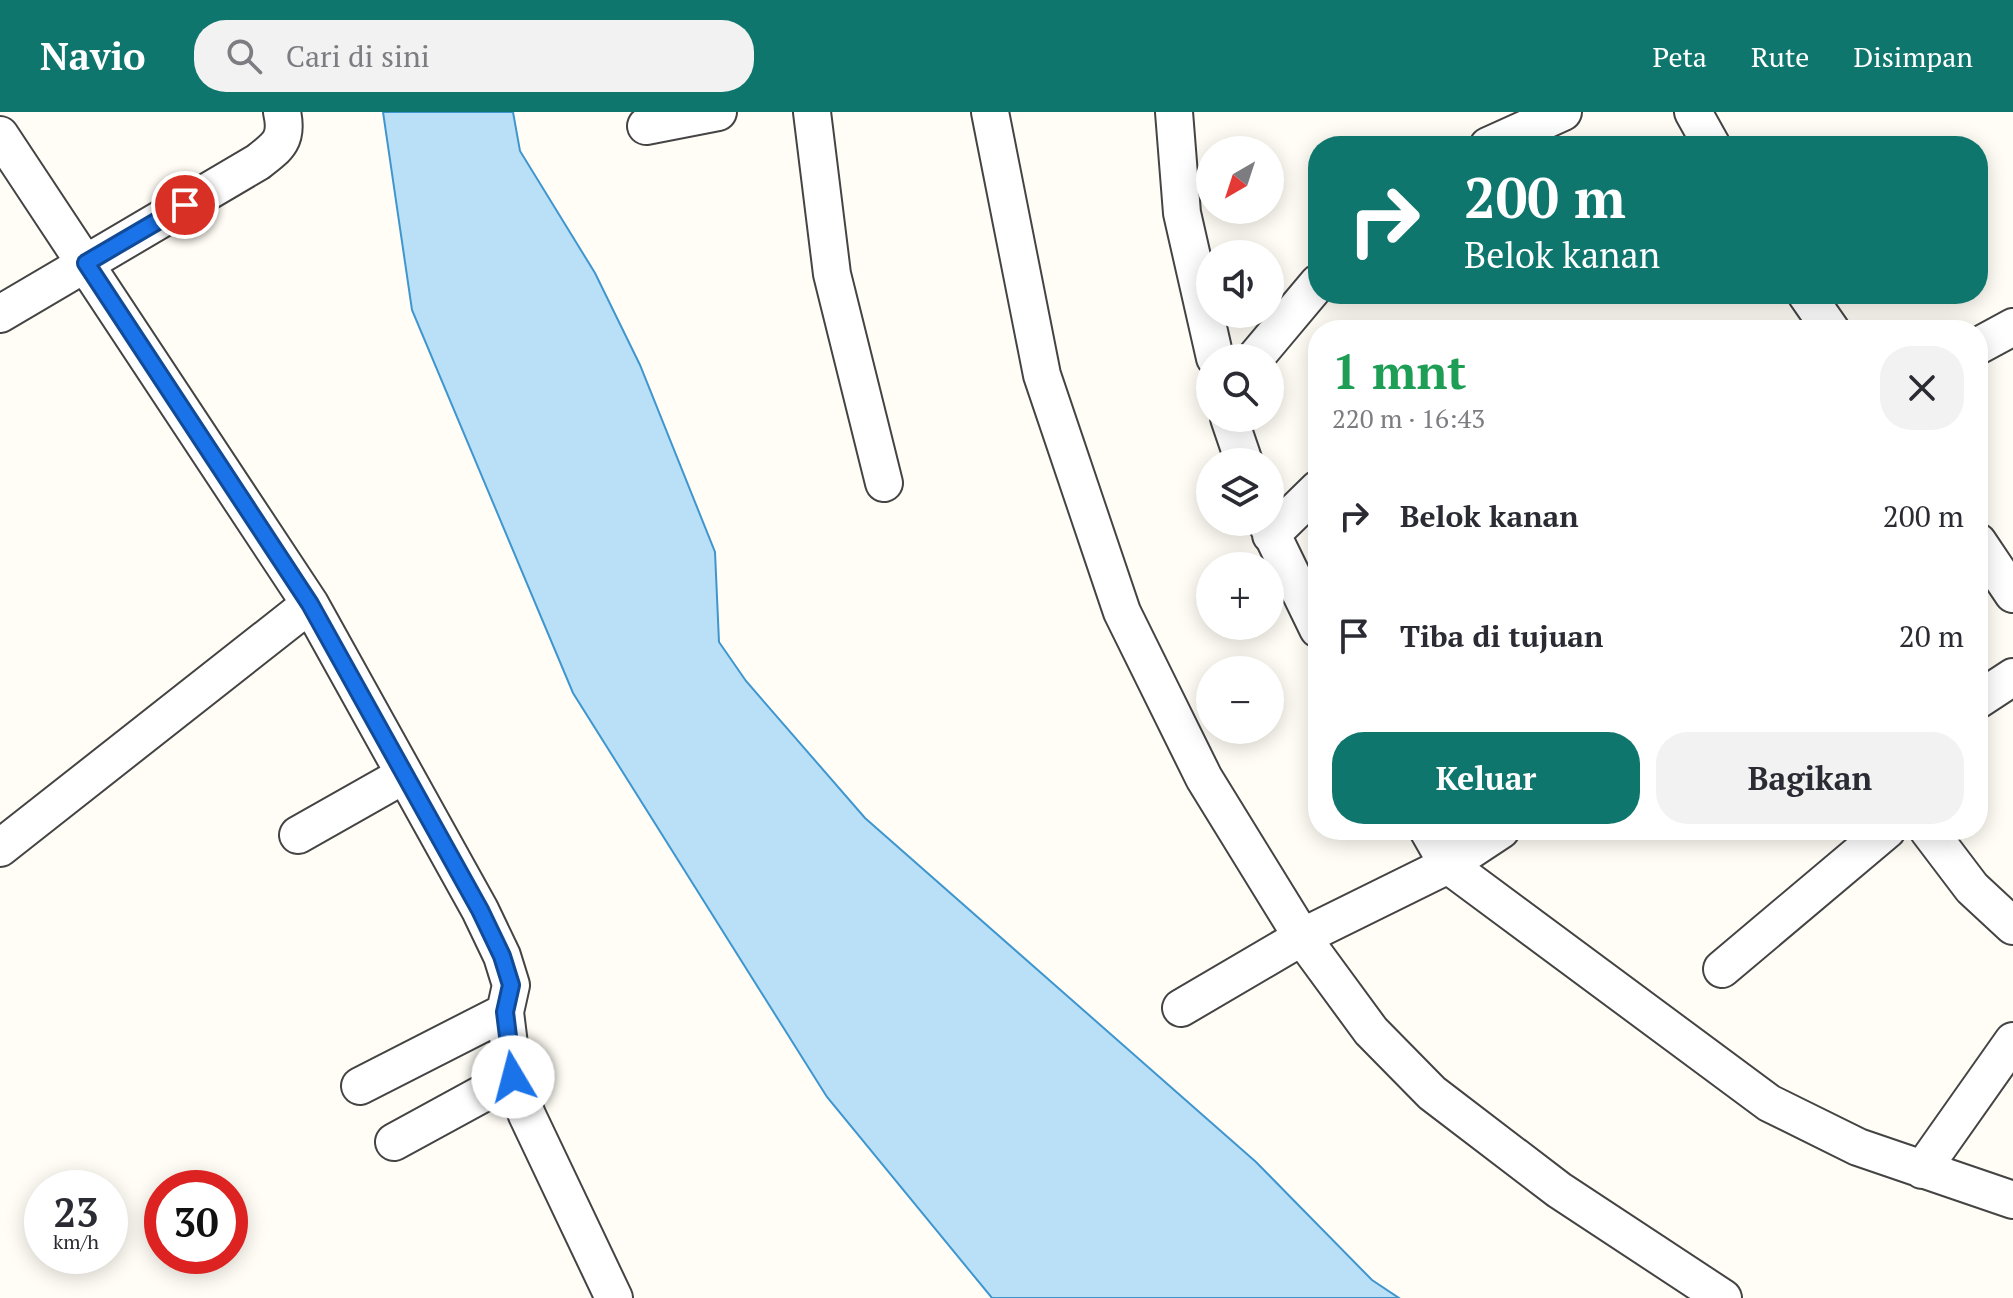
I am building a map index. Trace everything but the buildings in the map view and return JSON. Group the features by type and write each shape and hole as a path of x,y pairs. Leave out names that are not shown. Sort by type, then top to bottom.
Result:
{"street":[{"path":"0,314 281,145 286,131 282,112"},
{"path":"646,126 718,112"},
{"path":"812,112 832,274 884,483"},
{"path":"990,112 1042,375 1122,612 1204,778 1302,937 1371,1031 1432,1093 1559,1190 1723,1298"},
{"path":"1174,112 1182,213 1212,344"},
{"path":"1510,136 1563,112"},
{"path":"1693,112 1706,136"},
{"path":"0,135 310,604 502,956 511,985 505,1012 513,1077 527,1115 614,1298"},
{"path":"1267,344 1308,295"},
{"path":"1988,341 2013,327"},
{"path":"1284,517 1308,497"},
{"path":"1272,536 1308,609"},
{"path":"1988,557 2013,594"},
{"path":"0,848 310,604"},
{"path":"1988,693 2013,677"},
{"path":"298,835 404,775"},
{"path":"1434,840 1448,865 1769,1103 1858,1147 2013,1200"},
{"path":"1181,1008 1302,937 1448,865 1486,840"},
{"path":"1722,969 1875,840"},
{"path":"1936,840 1972,888 2013,926"},
{"path":"360,1086 505,1012"},
{"path":"1922,1170 2013,1041"},
{"path":"394,1142 513,1077"}],"water":[{"path":"383,112 513,112 520,151 595,273 640,365 715,552 719,642 746,681 865,818 1256,1162 1372,1280 1399,1298 992,1298 827,1097 573,693 412,310"}],"route":[{"path":"185,205 86,263 310,604 480,910 502,956 511,985 505,1012 513,1077"}]}
